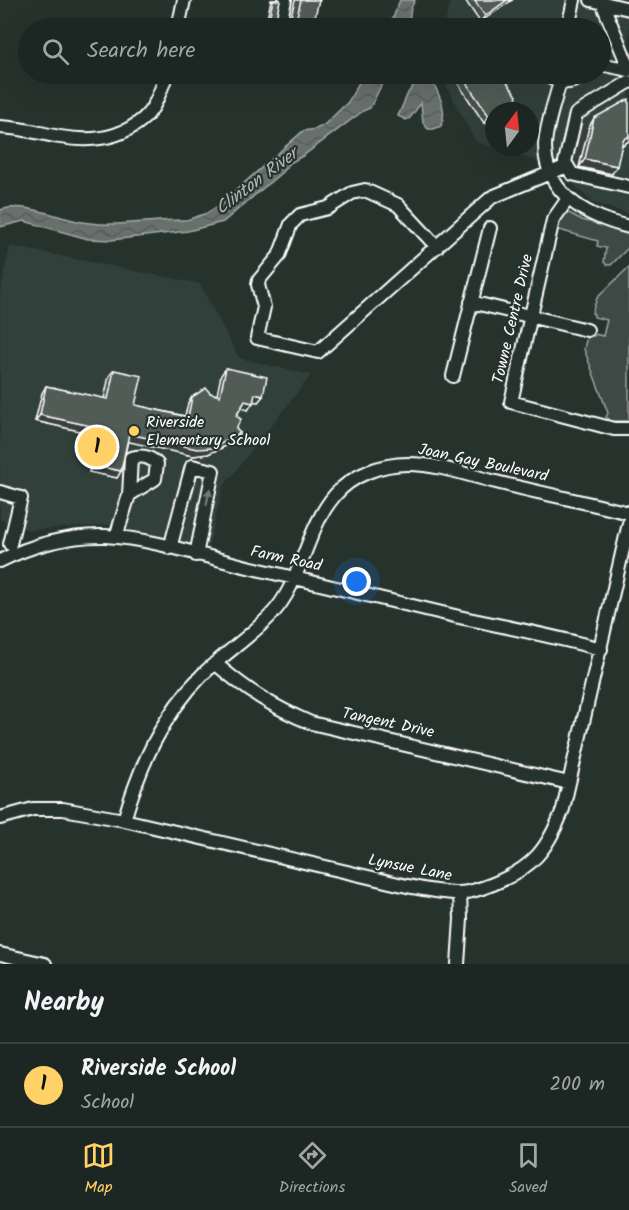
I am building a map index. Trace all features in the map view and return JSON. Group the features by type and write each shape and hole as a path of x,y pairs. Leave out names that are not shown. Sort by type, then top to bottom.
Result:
{"street":[{"path":"281,18 285,0"},
{"path":"570,18 574,0"},
{"path":"179,18 181,1"},
{"path":"597,1 629,9"},
{"path":"597,1 605,18"},
{"path":"611,31 629,69"},
{"path":"611,66 629,69"},
{"path":"629,82 576,114 565,162 572,174 629,187"},
{"path":"0,127 23,128 62,137 103,139 123,132 144,118 158,97 163,84"},
{"path":"560,84 545,144 549,173 567,200 592,216 629,227"},
{"path":"437,247 398,205 364,190 352,193 328,208 300,215 291,224 279,256 259,280 258,285 264,307 256,338 318,352 437,247 492,197 567,166"},
{"name":"Towne Centre Drive","path":"567,200 553,220 511,402 614,429 629,429"},
{"path":"453,376 490,228"},
{"path":"471,302 587,330"},
{"name":"Joan Gay Boulevard","path":"124,820 147,753 159,730 179,701 215,663 273,613 288,592 318,518 336,494 351,480 392,465 428,466 629,513"},
{"path":"170,548 192,466 213,471 196,555"},
{"path":"0,492 21,498 9,545"},
{"path":"116,537 129,495"},
{"name":"Lynsue Lane","path":"0,818 33,809 63,809 124,820 407,886 460,894 484,888 512,876 532,862 546,847 555,829 569,783 629,524"},
{"name":"Farm Road","path":"0,561 9,545 116,537 601,649"},
{"name":"Tangent Drive","path":"215,663 255,695 311,723 569,783"},
{"path":"458,964 460,894"},
{"path":"0,954 19,961 45,964"}],"shaded area":[{"path":"451,0 629,0 629,214 593,203 567,178 534,160 521,156 539,156 539,102 485,102 485,145 476,142 445,84 611,84 611,18 446,18"},
{"path":"563,212 582,220 629,232 629,247 611,265 607,265 604,262 606,248 597,246 598,241 556,229"},
{"name":"Riverside Elementary School","path":"10,246 200,284 239,358 311,375 223,487 208,549 109,525 29,530 0,519 0,294"},
{"path":"629,267 629,421 612,421 606,417 608,413 584,349 587,336 594,336 594,334 603,336 607,320 594,317 592,313 597,298"}],"water":[{"path":"400,0 415,0 410,18 393,18"},
{"name":"Clinton River","path":"358,84 382,84 370,108 290,163 223,222 188,231 111,240 88,239 24,221 0,227 0,210 10,208 29,209 77,221 104,224 187,220 207,213 218,206 303,131 324,125 348,102"},
{"path":"415,84 434,84 443,106 441,126 428,129 423,123 421,103 410,118 406,120 398,116"}],"building":[{"path":"273,0 280,0 276,18 269,18"},
{"path":"301,0 319,0 315,17 296,18"},
{"path":"474,0 507,0 485,16"},
{"path":"467,84 508,84 517,96 515,102 485,102 485,110"},
{"path":"629,99 629,136 623,140 617,166 585,159 594,118"},
{"path":"226,368 267,377 263,396 255,394 253,403 245,401 236,416 241,419 236,429 240,433 213,448 197,449 129,434 121,471 93,465 101,428 40,415 46,386 108,399 114,370 142,376 135,405 188,417 192,397 206,388 210,393 220,396"}],"place":[{"name":"Riverside Elementary School","path":"134,431"},
{"name":"Riverside School","path":"97,447"}]}
